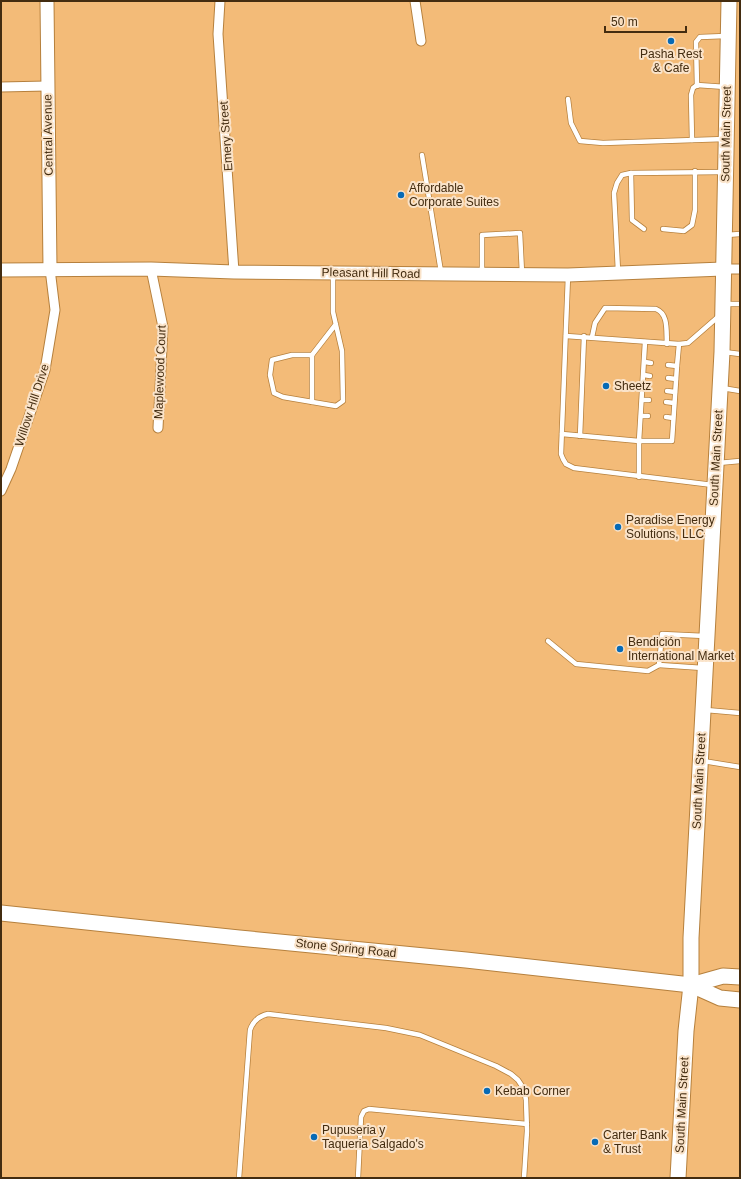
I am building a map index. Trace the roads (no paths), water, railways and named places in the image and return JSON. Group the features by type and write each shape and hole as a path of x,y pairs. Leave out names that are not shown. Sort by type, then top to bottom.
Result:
{"main road":[{"name":"South Main Street","path":"678,1178 686,1031 691,985 691,938 702,710 722,352 729,1"},
{"name":"Stone Spring Road","path":"1,913 466,960 691,985 720,998 740,1000"},
{"name":"Stone Spring Road","path":"691,985 723,976 740,977"}],"street":[{"name":"Central Avenue","path":"47,1 50,269"},
{"name":"Emery Street","path":"220,1 218,34 234,272"},
{"path":"415,1 421,41"},
{"path":"1,87 47,86"},
{"name":"Pleasant Hill Road","path":"1,270 151,269 234,272 568,275 740,268"},
{"name":"Willow Hill Drive","path":"1,491 11,469 45,370 55,310 50,269"},
{"name":"Maplewood Court","path":"151,269 163,327 158,428"}],"lane":[{"path":"697,86 696,42 700,37 728,36"},
{"path":"692,140 691,96 693,88 697,86 727,87"},
{"path":"568,99 571,122 580,141 603,143 726,139"},
{"path":"422,154 442,274"},
{"path":"663,229 684,231 692,226 695,210 695,171"},
{"path":"618,273 614,193 617,183 622,175 631,173 695,171 701,173 726,172"},
{"path":"631,173 632,220 644,229"},
{"path":"482,274 482,234 520,233 522,274"},
{"path":"724,234 740,234"},
{"path":"312,355 292,355 272,360 270,375 274,393 283,397 336,406 343,401 342,351 333,312 333,272"},
{"path":"568,275 562,434 562,456 564,462 570,467 639,477 715,485"},
{"path":"566,336 584,336 667,344 688,343 723,308 740,304"},
{"path":"592,337 595,323 605,308 656,309 661,311 665,317 667,344"},
{"path":"312,402 312,355 336,324"},
{"path":"580,436 584,336"},
{"path":"639,477 639,441 645,342"},
{"path":"562,434 639,441 672,441 676,366 679,344"},
{"path":"722,352 740,354"},
{"path":"644,362 651,363"},
{"path":"668,365 676,366"},
{"path":"644,375 650,376"},
{"path":"668,378 676,379"},
{"path":"643,388 649,389"},
{"path":"720,388 740,391"},
{"path":"667,391 675,392"},
{"path":"642,400 649,400"},
{"path":"666,402 674,403"},
{"path":"641,416 648,416"},
{"path":"666,417 673,418"},
{"path":"716,463 740,461"},
{"path":"659,665 662,634 707,636"},
{"path":"548,642 576,664 648,671 659,665 705,668"},
{"path":"702,710 740,713"},
{"path":"700,761 740,767"},
{"path":"239,1178 250,1030 254,1021 265,1014 411,1032 496,1066 515,1077 524,1089 526,1100 527,1124 524,1178"},
{"path":"358,1178 361,1117 366,1110 375,1109 527,1124"}],"place":[{"name":"Pasha Rest & Cafe","path":"671,41"},
{"name":"Affordable Corporate Suites","path":"401,195"},
{"name":"Sheetz","path":"606,386"},
{"name":"Paradise Energy Solutions, LLC","path":"618,527"},
{"name":"Bendición International Market","path":"620,649"},
{"name":"Kebab Corner","path":"487,1091"},
{"name":"Pupuseria y Taqueria Salgado's","path":"314,1137"},
{"name":"Carter Bank & Trust","path":"595,1142"}]}
